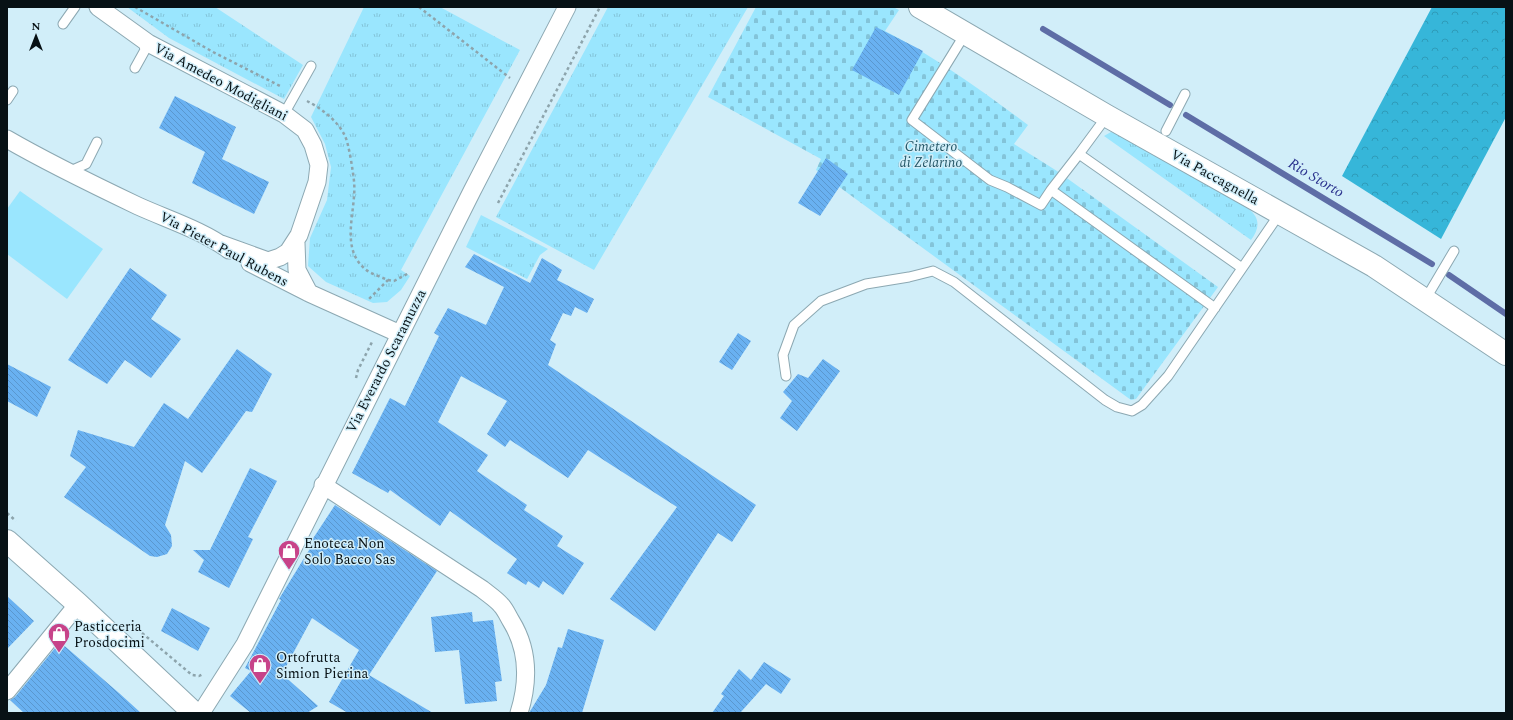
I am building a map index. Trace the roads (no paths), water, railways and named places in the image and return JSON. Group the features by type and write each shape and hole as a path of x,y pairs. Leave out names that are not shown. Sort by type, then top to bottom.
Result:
{"main road":[{"name":"Via Paccagnella","path":"920,7 1107,116 1374,266 1424,301 1506,354"},
{"path":"13,532 78,604 194,713"}],"street":[{"name":"Via Amedeo Modigliani","path":"98,7 143,39 184,63 284,114 305,130 313,144 319,165 317,182 296,243 297,270 309,293"},
{"name":"Via Everardo Scaramuzza","path":"201,713 245,644 323,485 472,190 567,7"},
{"name":"Via Pieter Paul Rubens","path":"7,139 68,172 140,206 168,217 221,244 236,256 309,293 400,334"},
{"name":"Via Amedeo Modigliani","path":"221,244 268,261 280,257 296,243"},
{"path":"323,485 482,589 502,605 515,626 524,647 527,674 525,695 519,713"},
{"path":"7,691 78,604"}],"lane":[{"path":"63,24 75,7"},
{"path":"965,34 912,120 990,180 1041,205 1107,116"},
{"path":"135,68 145,50 143,39"},
{"path":"284,114 311,66"},
{"path":"7,100 13,91"},
{"path":"1166,131 1185,94"},
{"path":"68,172 86,164 97,142"},
{"path":"1079,154 1242,268"},
{"path":"1051,190 1215,308"},
{"path":"786,376 783,355 794,324 821,301 866,284 909,277 933,271 954,282 1105,400 1117,408 1132,410 1142,405 1168,376 1280,213"},
{"path":"1424,301 1454,251"}],"waterway":[{"name":"Rio Storto","path":"1043,29 1170,105"},
{"name":"Rio Storto","path":"1186,115 1432,264"},
{"name":"Rio Storto","path":"1449,275 1506,314"}],"place":[{"name":"Enoteca Non Solo Bacco Sas","path":"289,570"},
{"name":"Pasticceria Prosdocimi","path":"59,654"},
{"name":"Ortofrutta Simion Pierina","path":"260,684"}],"park label":[{"name":"Cimetero di Zelarino","path":"931,154"}]}
